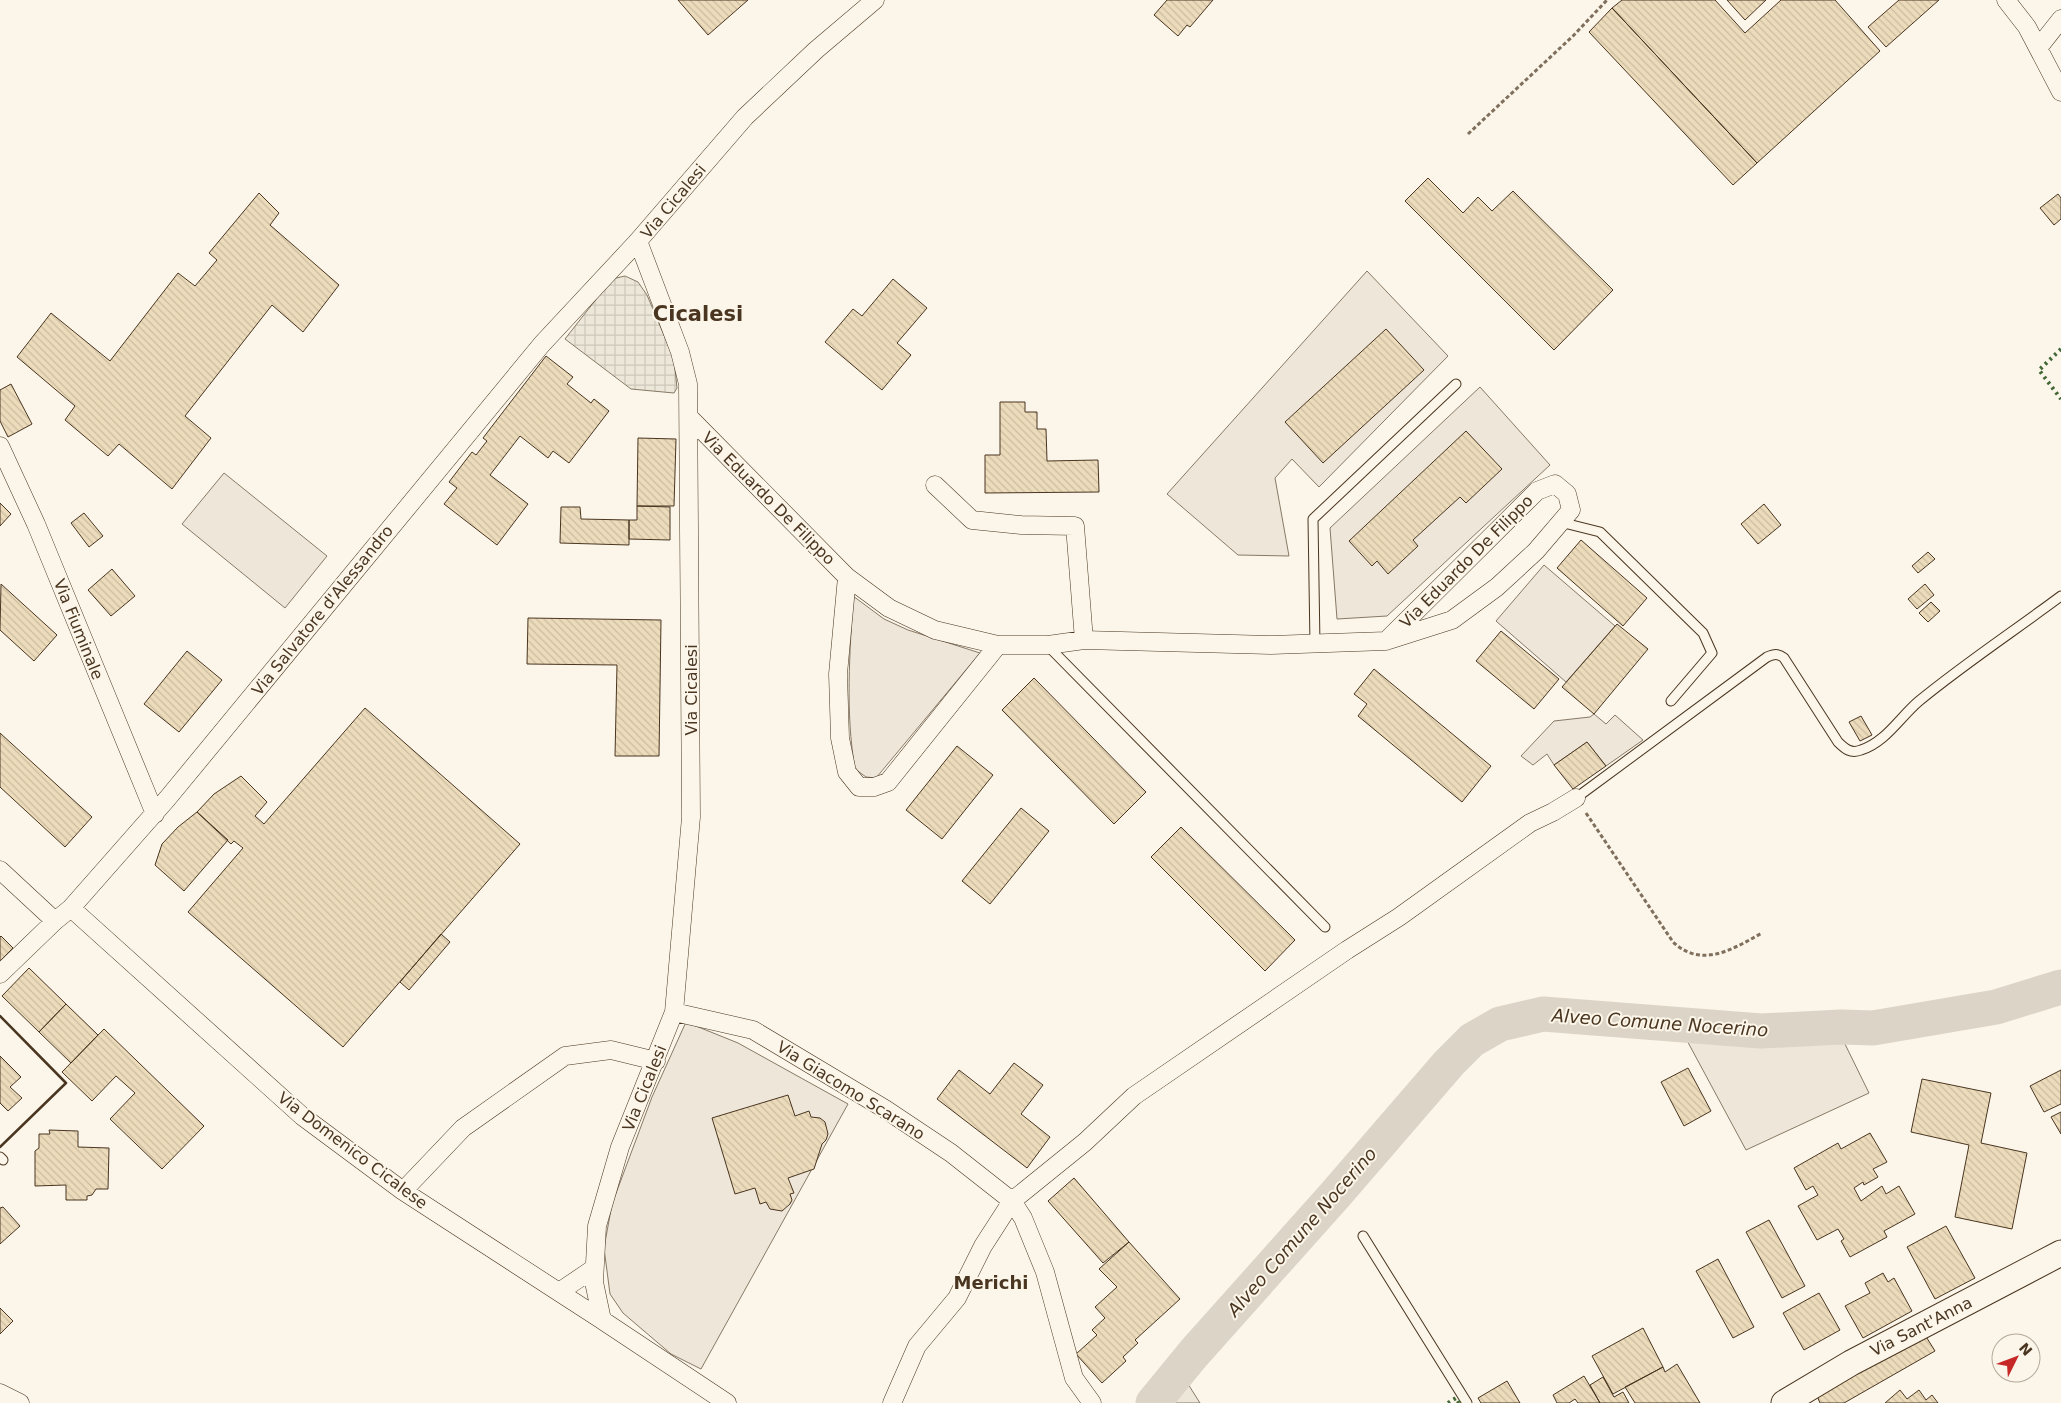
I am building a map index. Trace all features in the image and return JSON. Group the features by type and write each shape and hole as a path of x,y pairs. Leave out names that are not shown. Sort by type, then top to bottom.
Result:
{"main road":[{"name":"Via Sant'Anna","path":"1784,1403 1851,1363 2061,1254"}],"street":[{"name":"Via Cicalesi","path":"602,1320 593,1269 597,1226 620,1147 674,1012 691,817 690,418 688,384 680,352 638,240 745,117 816,50 875,0"},
{"path":"2006,0 2027,27 2039,47 2061,92"},
{"path":"2039,47 2061,18"},
{"name":"Via Salvatore d'Alessandro","path":"0,974 71,908 155,814 542,344 638,240"},
{"name":"Via Eduardo De Filippo","path":"690,418 847,577 889,608 935,630 998,645 1048,645 1084,640 1271,645 1315,645 1386,641 1452,620 1498,587 1536,551 1571,510 1567,494 1555,484 1537,491 1386,641"},
{"name":"Via Fiuminale","path":"0,446 36,524 155,814"},
{"path":"935,485 972,520 1020,525 1074,526 1084,640"},
{"name":"Via Eduardo De Filippo","path":"847,577 838,674 840,738 847,772 859,787 874,787 888,782 998,645"},
{"path":"892,1403 917,1346 957,1298 983,1246 1012,1200 1085,1142 1134,1096 1340,955 1400,917 1530,823 1576,798"},
{"path":"0,870 55,921"},
{"name":"Via Domenico Cicalese","path":"71,908 302,1116 403,1190 602,1320"},
{"name":"Via Giacomo Scarano","path":"674,1012 754,1030 894,1115 951,1153 1012,1200 1023,1218 1045,1272 1074,1378 1092,1403"},
{"path":"403,1190 463,1128 565,1056 611,1050 656,1061"},
{"path":"559,1292 593,1269"},
{"path":"602,1320 727,1403"},
{"path":"0,1393 20,1403"}],"lane":[{"path":"1315,645 1313,519 1456,384"},
{"path":"1560,522 1600,532 1703,633 1712,653 1672,701"},
{"path":"1576,798 1767,657 1774,654 1784,658 1838,742 1846,749 1854,752 1862,750 1896,726 1918,702 2061,596"},
{"path":"1048,645 1325,927"},
{"path":"1363,1236 1468,1403"}],"path":[{"path":"1468,134 1574,35 1607,0"},
{"path":"1576,798 1673,942 1683,952 1701,956 1726,952 1762,933"}],"shaded area":[{"path":"1367,271 1448,356 1319,487 1292,459 1275,478 1289,556 1238,555 1167,494"},
{"path":"625,276 638,282 647,295 674,359 677,388 674,393 631,389 565,339 612,279"},
{"path":"1480,387 1550,465 1387,616 1337,619 1330,528"},
{"path":"224,473 327,556 285,608 182,524"},
{"path":"1544,565 1615,626 1566,682 1496,621"},
{"path":"853,596 884,619 908,630 980,653 876,778 866,777 855,769 852,747 849,682"},
{"path":"1594,714 1606,724 1615,715 1643,740 1606,766 1587,742 1554,765 1547,754 1533,765 1521,756 1554,721 1590,717"},
{"path":"686,1022 738,1043 848,1104 701,1369 671,1354 623,1313 610,1294 604,1248 612,1204 652,1097"},
{"path":"1684,1035 1843,1040 1869,1093 1746,1150"},
{"path":"1188,1384 1200,1403 1171,1403"}],"building":[{"path":"678,0 748,0 708,35"},
{"path":"1167,0 1213,0 1190,27 1187,25 1178,36 1154,15"},
{"path":"1622,0 1715,0 1745,33 1781,0 1835,0 1880,51 1757,163 1612,8"},
{"path":"1727,0 1766,0 1745,20"},
{"path":"1899,0 1939,0 1886,47 1868,27"},
{"path":"1612,8 1757,163 1733,185 1589,32"},
{"path":"1428,178 1463,213 1478,197 1492,211 1513,191 1613,290 1554,350 1405,201"},
{"path":"259,193 279,213 270,225 339,285 303,332 272,305 185,416 211,438 172,489 119,444 108,456 65,420 75,406 17,357 51,313 110,361 178,273 195,286 217,260 209,253"},
{"path":"2058,194 2061,198 2061,219 2054,225 2040,208"},
{"path":"893,279 927,308 897,343 911,355 882,390 825,342 853,309 862,316"},
{"path":"1386,329 1424,370 1323,463 1285,422"},
{"path":"546,356 573,377 567,384 591,403 594,399 609,411 569,463 553,451 548,458 520,436 490,475 528,504 497,545 444,504 457,488 449,482 472,452 476,455 487,441 483,438"},
{"path":"11,384 32,424 8,437 0,421 0,390"},
{"path":"1000,402 1025,402 1025,412 1037,412 1037,429 1046,429 1047,461 1098,460 1099,492 985,493 985,455 1000,455"},
{"path":"1466,431 1502,469 1466,503 1460,497 1413,540 1418,546 1388,574 1377,561 1372,566 1349,541"},
{"path":"638,438 676,439 674,506 637,506"},
{"path":"0,503 11,514 0,526"},
{"path":"1764,504 1781,525 1758,544 1741,524"},
{"path":"637,506 670,507 670,540 629,539 629,520 637,520"},
{"path":"561,507 580,507 581,519 629,520 629,545 560,543"},
{"path":"84,513 103,536 89,547 71,523"},
{"path":"1581,540 1647,598 1623,626 1557,568"},
{"path":"1928,552 1935,559 1918,573 1912,566"},
{"path":"112,569 135,596 111,616 88,590"},
{"path":"1,584 57,635 34,661 0,630"},
{"path":"1925,584 1934,595 1917,609 1908,599"},
{"path":"1931,602 1940,611 1928,622 1919,613"},
{"path":"528,618 661,620 659,756 615,756 617,665 527,664"},
{"path":"1617,624 1648,649 1594,714 1562,687"},
{"path":"1501,631 1559,679 1534,709 1476,661"},
{"path":"187,651 222,680 179,732 144,704"},
{"path":"1374,669 1491,766 1462,802 1358,716 1367,704 1354,694"},
{"path":"1034,678 1146,792 1114,824 1002,710"},
{"path":"365,708 520,844 343,1047 188,912 243,848 234,841 231,844 197,812 214,794 241,776 267,802 255,816 264,824"},
{"path":"1861,716 1872,735 1860,741 1849,722"},
{"path":"0,733 92,817 65,847 0,787"},
{"path":"1587,742 1606,766 1573,789 1554,765"},
{"path":"957,746 993,775 942,839 906,810"},
{"path":"1021,808 1049,831 990,904 962,881"},
{"path":"197,812 228,840 184,891 155,865 162,844 178,827"},
{"path":"1181,827 1295,940 1265,971 1151,857"},
{"path":"441,934 450,942 409,990 400,982"},
{"path":"0,937 13,948 0,961"},
{"path":"29,968 66,1004 39,1032 2,996"},
{"path":"66,1004 98,1035 71,1063 39,1032"},
{"path":"104,1029 204,1126 162,1169 110,1119 135,1093 116,1076 92,1101 62,1072"},
{"path":"0,1056 21,1077 10,1087 22,1098 8,1111 0,1103"},
{"path":"1014,1063 1043,1085 1021,1114 1050,1137 1027,1168 937,1099 959,1070 990,1094"},
{"path":"1688,1068 1711,1111 1684,1126 1661,1082"},
{"path":"2061,1070 2061,1104 2044,1112 2030,1086"},
{"path":"1922,1079 1991,1093 1981,1143 2027,1153 2012,1229 1955,1217 1969,1145 1911,1132"},
{"path":"788,1095 795,1116 809,1111 811,1117 820,1118 825,1122 828,1134 822,1144 814,1169 788,1178 794,1193 790,1194 792,1200 790,1204 782,1211 770,1209 766,1202 760,1204 755,1188 735,1194 712,1118"},
{"path":"2061,1112 2061,1134 2051,1117"},
{"path":"49,1130 78,1131 78,1147 109,1148 108,1189 96,1189 92,1195 87,1196 87,1200 66,1200 66,1185 35,1186 35,1151 39,1148 39,1134 50,1134"},
{"path":"1870,1133 1887,1162 1873,1169 1878,1177 1864,1185 1863,1182 1854,1188 1861,1201 1882,1186 1886,1194 1899,1186 1915,1214 1884,1231 1887,1237 1850,1257 1841,1241 1844,1239 1838,1229 1817,1240 1798,1206 1818,1195 1813,1186 1806,1190 1794,1168 1838,1143 1841,1149"},
{"path":"1074,1178 1129,1242 1103,1263 1048,1201"},
{"path":"3,1207 20,1226 0,1244 0,1208"},
{"path":"1769,1220 1805,1286 1782,1298 1746,1232"},
{"path":"1946,1226 1975,1278 1935,1299 1907,1247"},
{"path":"1129,1242 1180,1299 1135,1340 1138,1343 1123,1357 1126,1361 1102,1383 1076,1354 1097,1335 1092,1330 1105,1318 1095,1307 1117,1287 1099,1269"},
{"path":"1718,1259 1754,1327 1733,1338 1696,1271"},
{"path":"1883,1273 1888,1282 1894,1278 1912,1311 1863,1338 1845,1306 1870,1293 1865,1283"},
{"path":"1819,1293 1840,1330 1804,1350 1783,1313"},
{"path":"0,1308 13,1321 0,1334"},
{"path":"1643,1328 1663,1367 1613,1394 1592,1356"},
{"path":"1925,1335 1935,1351 1844,1403 1820,1403 1817,1396"},
{"path":"1677,1364 1700,1403 1635,1403 1625,1387 1663,1367 1665,1372"},
{"path":"1584,1376 1600,1403 1578,1403 1575,1399 1569,1403 1557,1403 1553,1395"},
{"path":"1603,1377 1614,1397 1623,1392 1629,1403 1600,1403 1590,1385"},
{"path":"1507,1381 1520,1403 1481,1403 1478,1398"},
{"path":"1900,1390 1907,1399 1919,1390 1926,1400 1932,1395 1938,1403 1885,1403"}],"waterway":[{"name":"Alveo Comune Nocerino","path":"1153,1403 1194,1353 1335,1195 1449,1063 1472,1040 1500,1024 1543,1014 1761,1031 1841,1027 1873,1028 1996,1007 2061,987"}],"hedge":[{"path":"2061,349 2039,370 2061,399"},
{"path":"1448,1403 1456,1398 1459,1403"}],"wall":[{"path":"0,1016 66,1083 0,1147"}],"district":[{"name":"Cicalesi","path":"698,314"},
{"name":"Merichi","path":"991,1283"}]}
